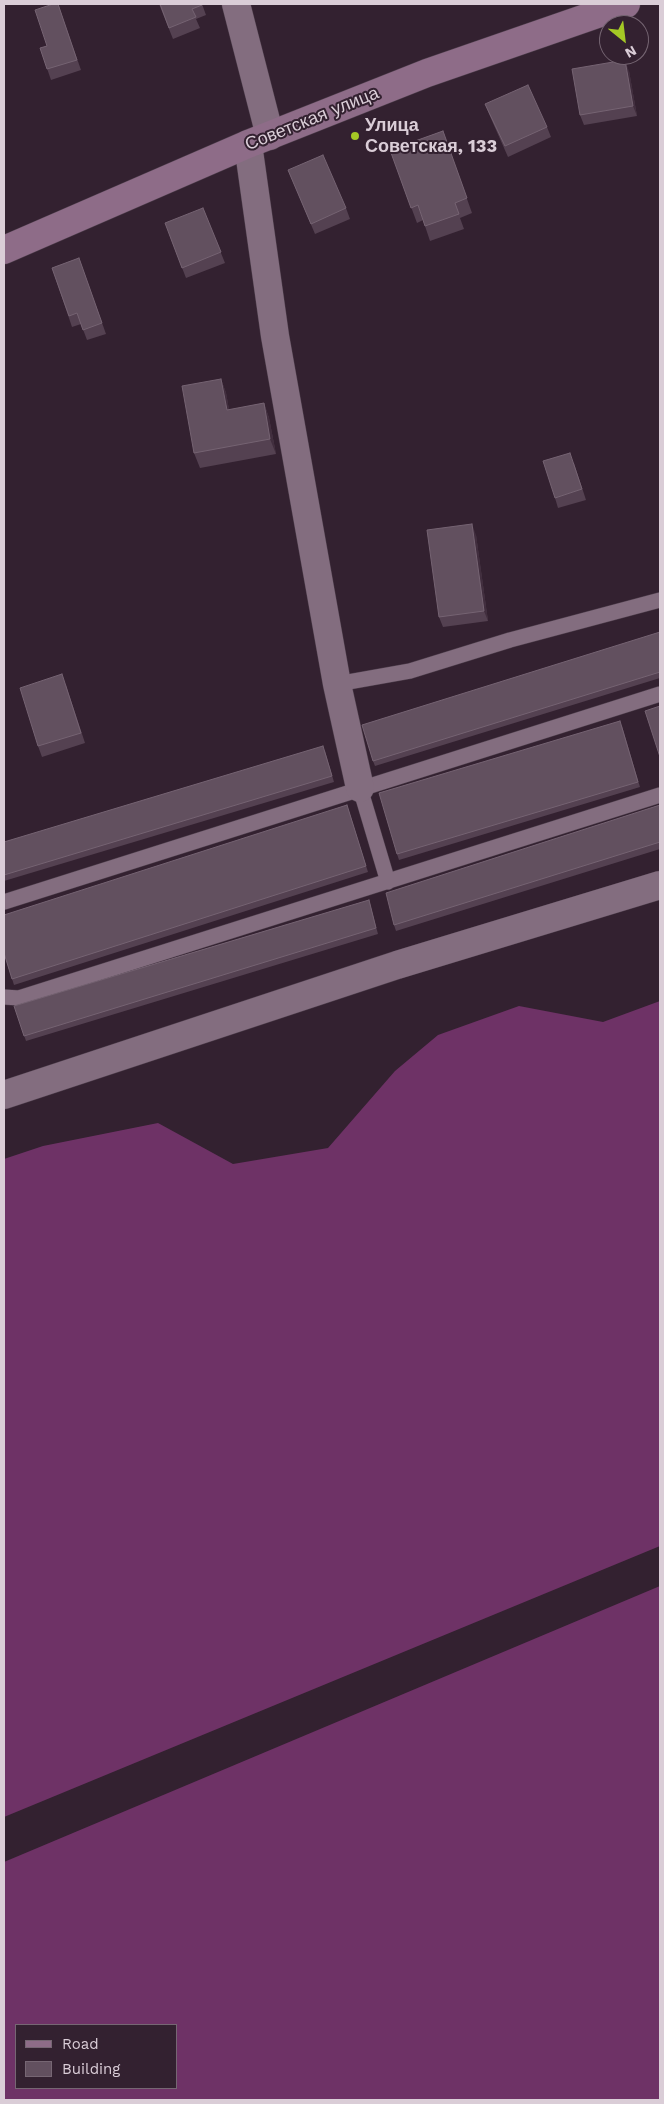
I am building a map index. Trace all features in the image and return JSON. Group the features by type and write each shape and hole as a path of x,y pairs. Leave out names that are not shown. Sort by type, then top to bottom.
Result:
{"street":[{"path":"236,4 259,140 275,336 337,684 360,788"},
{"name":"Советская улица","path":"4,250 259,140 427,73 626,4"},
{"path":"4,1095 397,965 660,885"}],"lane":[{"path":"337,684 410,671 510,640 660,600"},
{"path":"4,902 660,694"},
{"path":"360,788 388,882"},
{"path":"4,997 19,998 660,795"}],"shaded area":[{"path":"660,1001 660,1546 4,1817 4,1159 43,1146 158,1123 233,1164 328,1148 395,1071 438,1035 519,1006 603,1022"},
{"path":"660,1586 660,2100 4,2100 4,1862"}],"building":[{"path":"58,4 77,60 47,69 40,48 47,46 35,10"},
{"path":"160,4 202,5 192,9 196,17 169,28"},
{"path":"599,64 626,65 633,106 580,115 572,69"},
{"path":"528,85 547,127 505,146 485,104"},
{"path":"443,131 467,198 455,203 459,214 425,226 418,205 411,208 390,150"},
{"path":"323,155 346,208 311,224 288,170"},
{"path":"203,208 221,252 182,268 165,223"},
{"path":"79,258 102,323 83,330 77,313 69,316 52,268"},
{"path":"221,379 227,410 264,403 270,439 194,453 182,386"},
{"path":"570,453 582,489 555,498 543,461"},
{"path":"472,524 484,611 439,617 427,530"},
{"path":"660,632 660,672 373,761 362,725"},
{"path":"62,674 81,733 38,746 20,688"},
{"path":"660,706 660,757 645,711"},
{"path":"620,721 638,782 397,854 379,793"},
{"path":"323,746 332,776 4,875 4,842"},
{"path":"347,805 366,866 12,979 4,953 4,915"},
{"path":"660,805 660,842 394,925 386,893"},
{"path":"369,900 376,928 24,1036 14,1006"}],"place":[{"name":"Улица Советская, 133","path":"355,136"}]}
